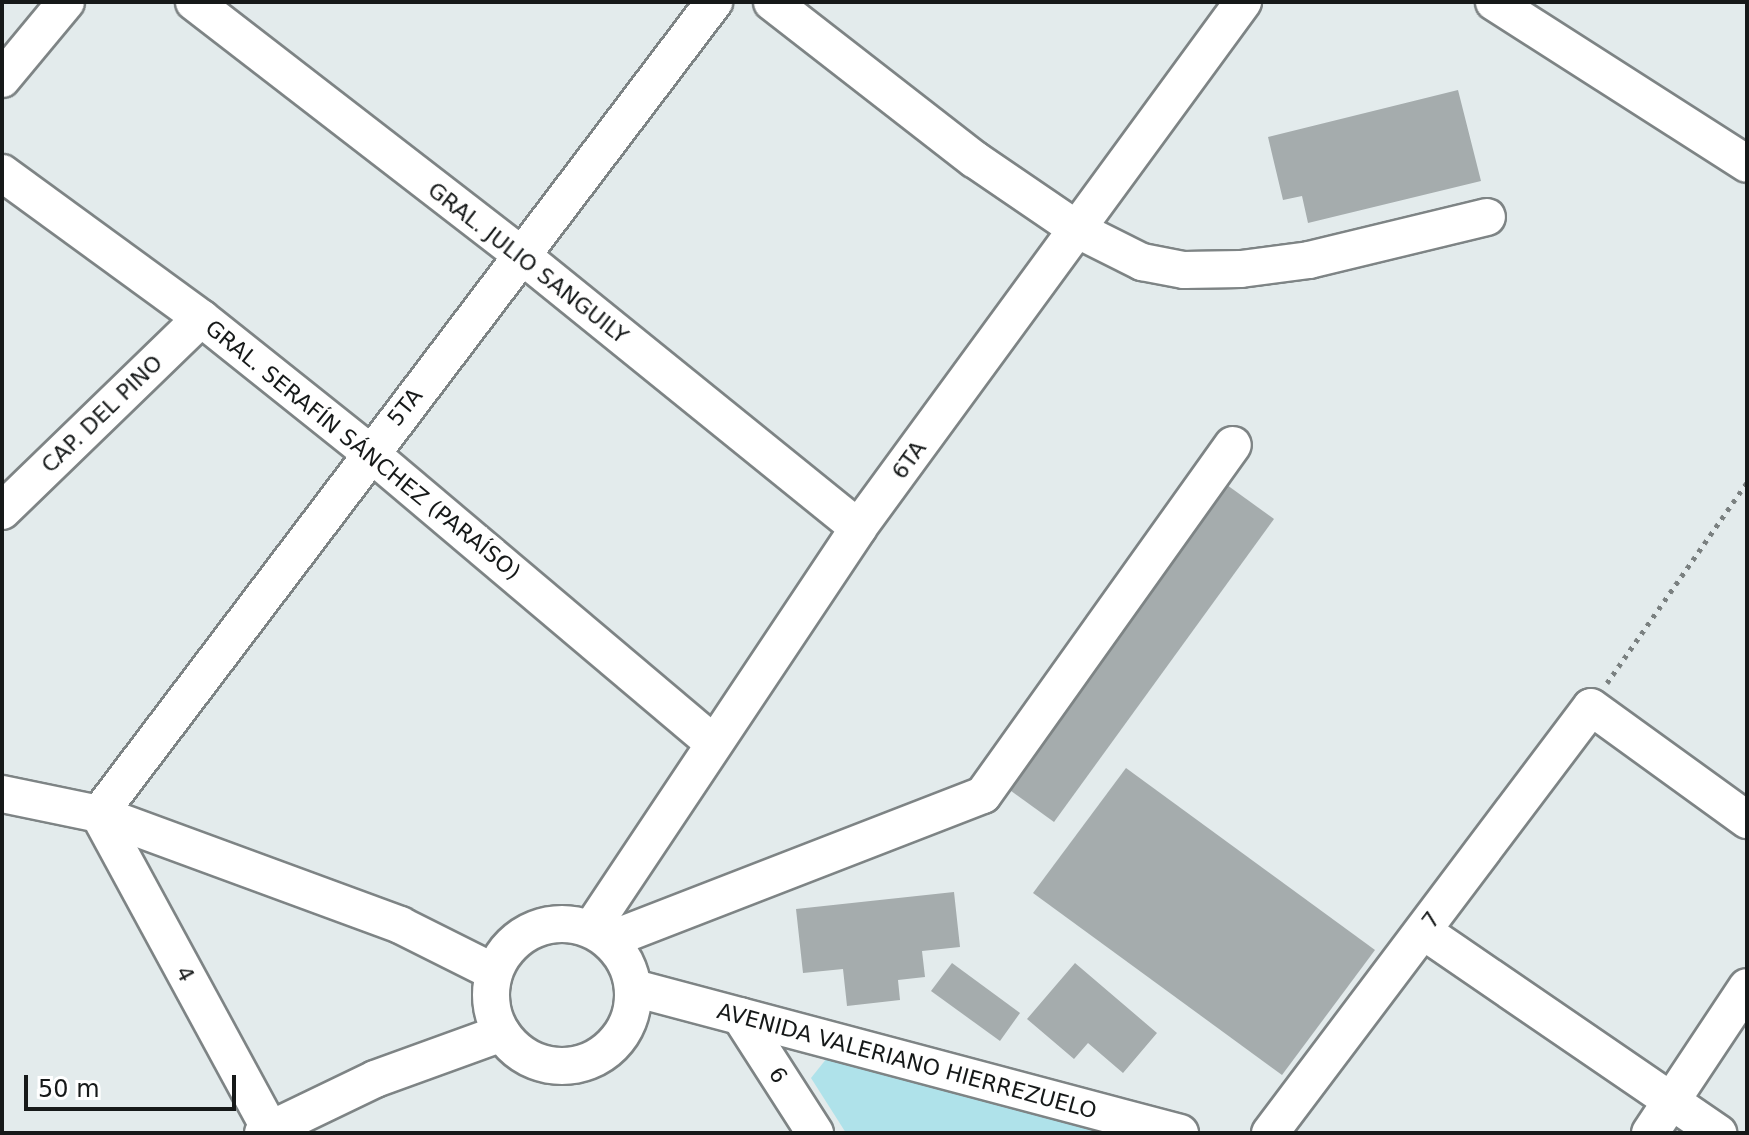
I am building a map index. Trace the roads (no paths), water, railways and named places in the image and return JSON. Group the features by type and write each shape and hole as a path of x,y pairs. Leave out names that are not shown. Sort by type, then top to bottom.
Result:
{"street":[{"path":"2,79 66,2"},
{"name":"GRAL. JULIO SANGUILY","path":"194,2 525,258 858,528"},
{"name":"5TA","path":"99,814 369,452 525,258 714,2"},
{"path":"772,2 974,159 1078,230 1142,262 1184,270 1241,269 1309,260 1487,217"},
{"name":"6TA","path":"600,934 712,742 858,528 1243,2"},
{"path":"1494,2 1747,164"},
{"name":"GRAL. SERAFÍN SÁNCHEZ (PARAÍSO)","path":"2,173 201,318 369,452 712,742"},
{"name":"CAP. DEL PINO","path":"2,511 201,318"},
{"path":"600,934 983,795 1233,445"},
{"name":"7","path":"1270,1133 1591,707 1747,820"},
{"path":"2,794 99,814 400,925 494,972"},
{"name":"4","path":"99,814 268,1132"},
{"path":"561,923 600,934 629,969 634,988 625,1029 601,1054 584,1063 552,1067 533,1061 502,1033 491,1007 494,972 510,945 536,928 561,923"},
{"path":"1423,931 1718,1133"},
{"path":"1650,1133 1747,987"},
{"name":"AVENIDA VALERIANO HIERREZUELO","path":"634,988 1180,1133"},
{"name":"6","path":"740,1016 815,1133"},
{"path":"268,1132 375,1079 502,1033"}]}
